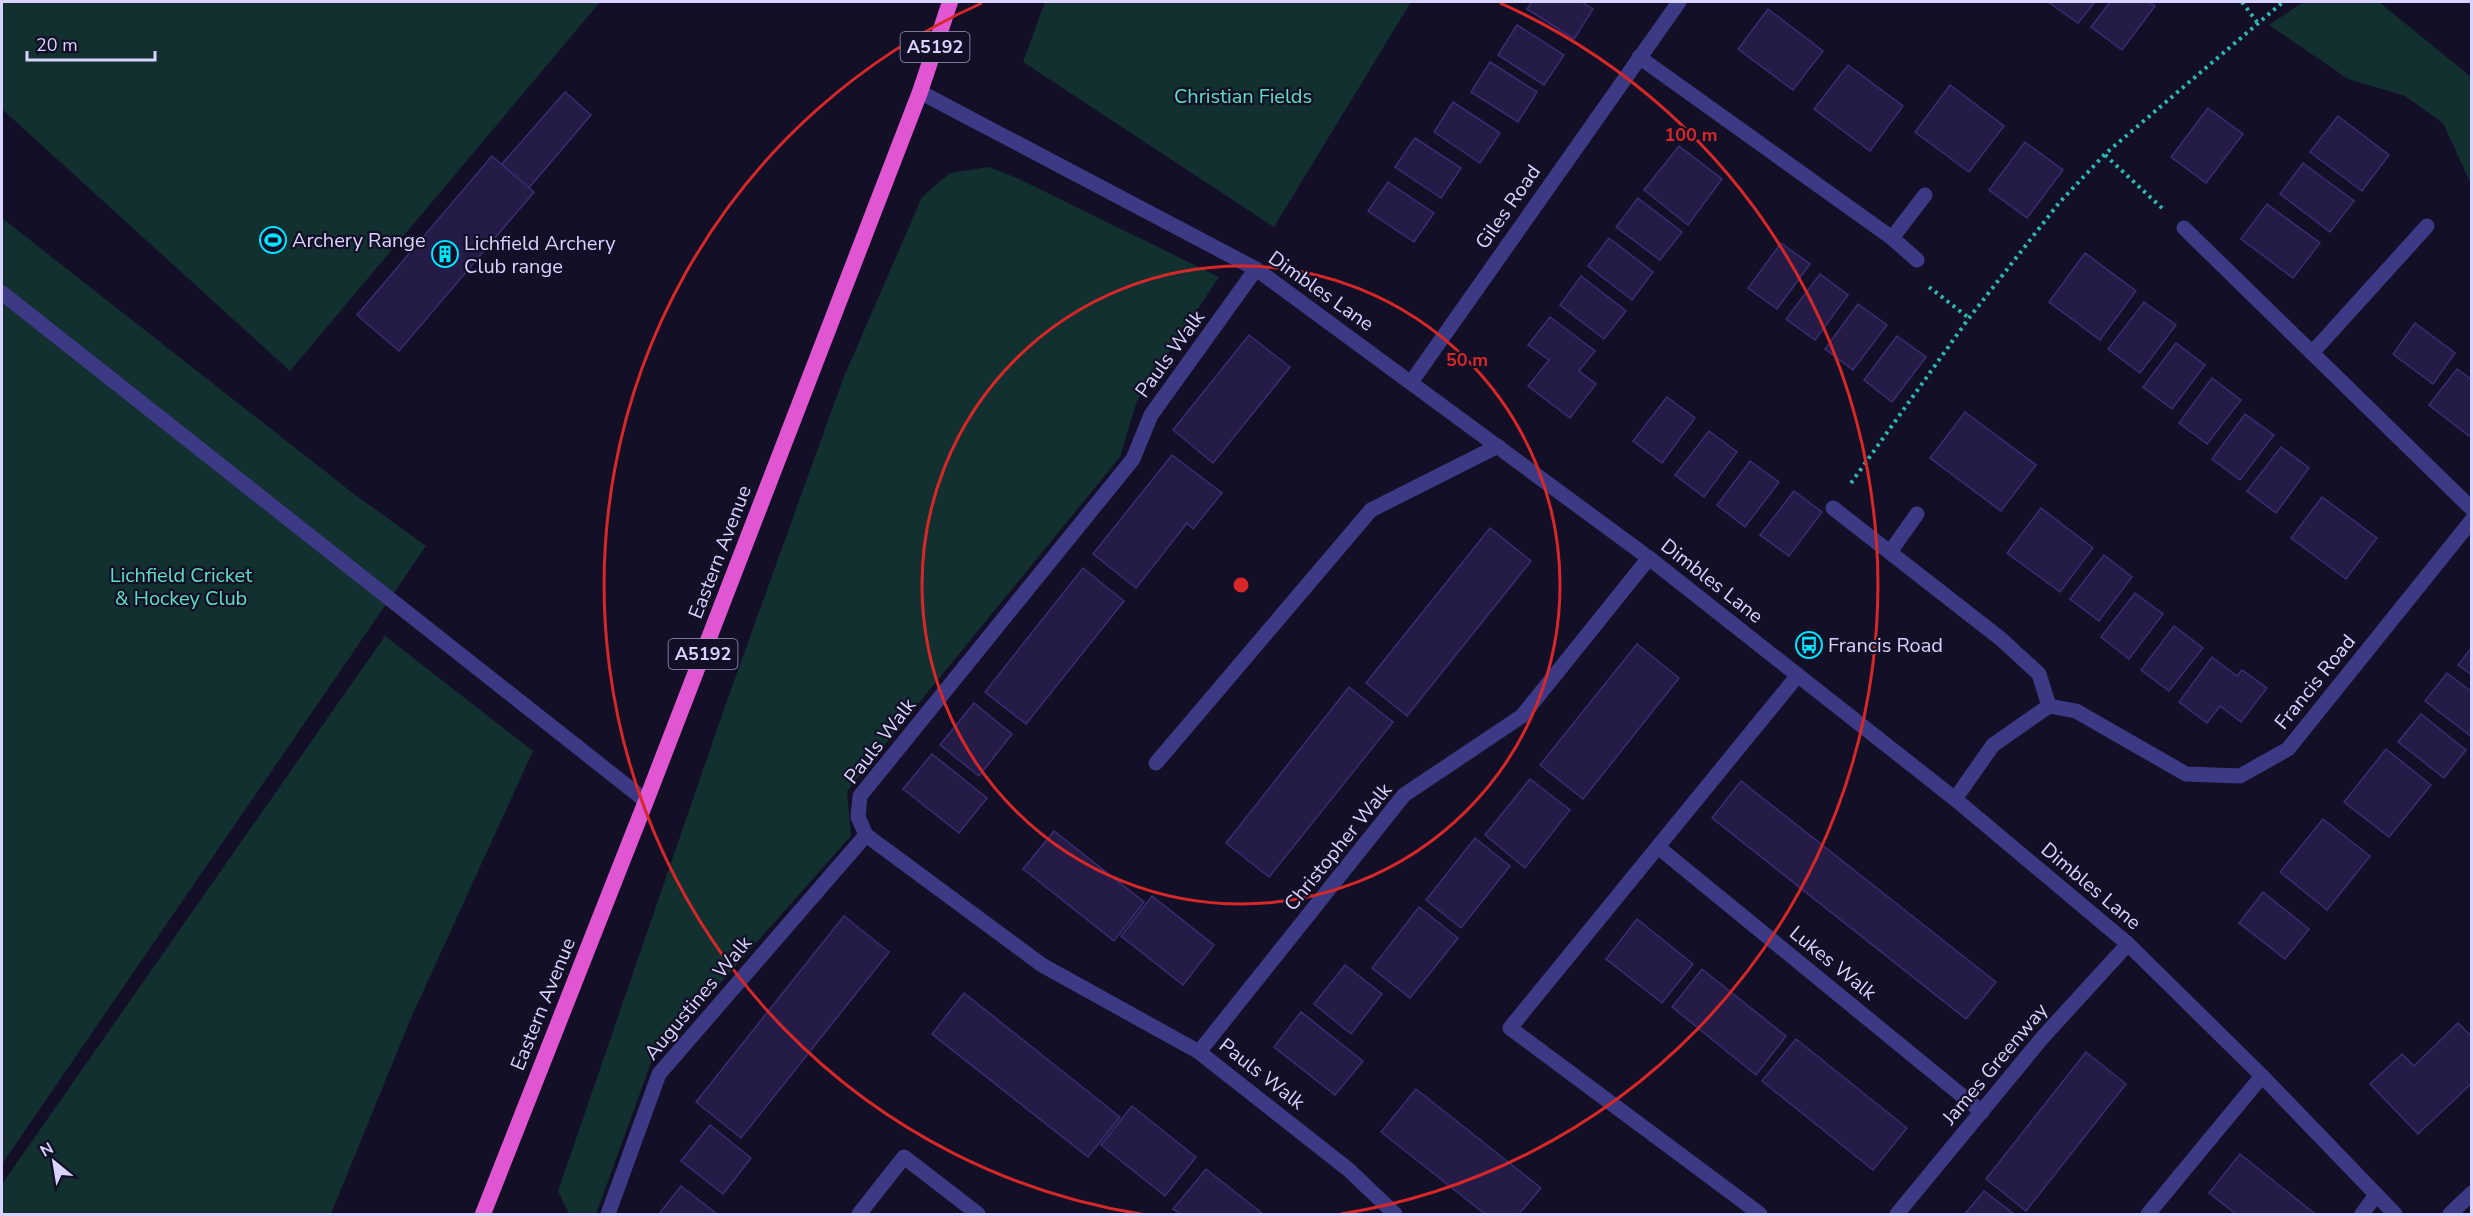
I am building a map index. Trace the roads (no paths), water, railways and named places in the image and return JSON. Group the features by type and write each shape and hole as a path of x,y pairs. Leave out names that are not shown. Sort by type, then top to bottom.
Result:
{"highway":[{"name":"Eastern Avenue","path":"483,1215 920,93 950,2"}],"street":[{"name":"Giles Road","path":"1412,381 1678,2"},
{"path":"1639,57 1892,238 1917,260"},
{"name":"Dimbles Lane","path":"920,93 1256,269 1412,381 1649,558 1955,799 2128,944 2262,1076 2395,1215"},
{"path":"1892,238 1925,195"},
{"path":"2312,353 2427,226"},
{"path":"2184,228 2472,509"},
{"name":"Pauls Walk","path":"1256,269 1151,415 1133,459 860,796 858,817 866,835 1042,965 1199,1052 1349,1170 1395,1215"},
{"path":"2,293 646,801"},
{"path":"1156,763 1371,510 1498,446"},
{"path":"1833,508 2001,639 2039,674 2049,706 1994,745 1955,799"},
{"path":"1890,552 1917,514"},
{"name":"Francis Road","path":"2049,706 2076,711 2186,774 2240,776 2288,749 2472,520"},
{"name":"Christopher Walk","path":"1199,1052 1404,795 1522,716 1649,558"},
{"path":"1760,1215 1510,1029 1798,675"},
{"name":"Augustines Walk","path":"608,1215 659,1074 866,835"},
{"name":"Lukes Walk","path":"1658,847 1982,1112"},
{"name":"James Greenway","path":"1897,1215 2043,1037 2128,944"},
{"path":"2148,1215 2262,1076"},
{"path":"859,1215 904,1157 978,1215"},
{"path":"2450,1215 2472,1193"},
{"path":"2362,1215 2376,1195"}],"place":[{"name":"Archery Range","path":"273,240"},
{"name":"Lichfield Archery Club range","path":"445,254"},
{"name":"Francis Road","path":"1809,645"}],"park label":[{"name":"Christian Fields","path":"1243,96"},
{"name":"Lichfield Cricket & Hockey Club","path":"181,586"}]}
